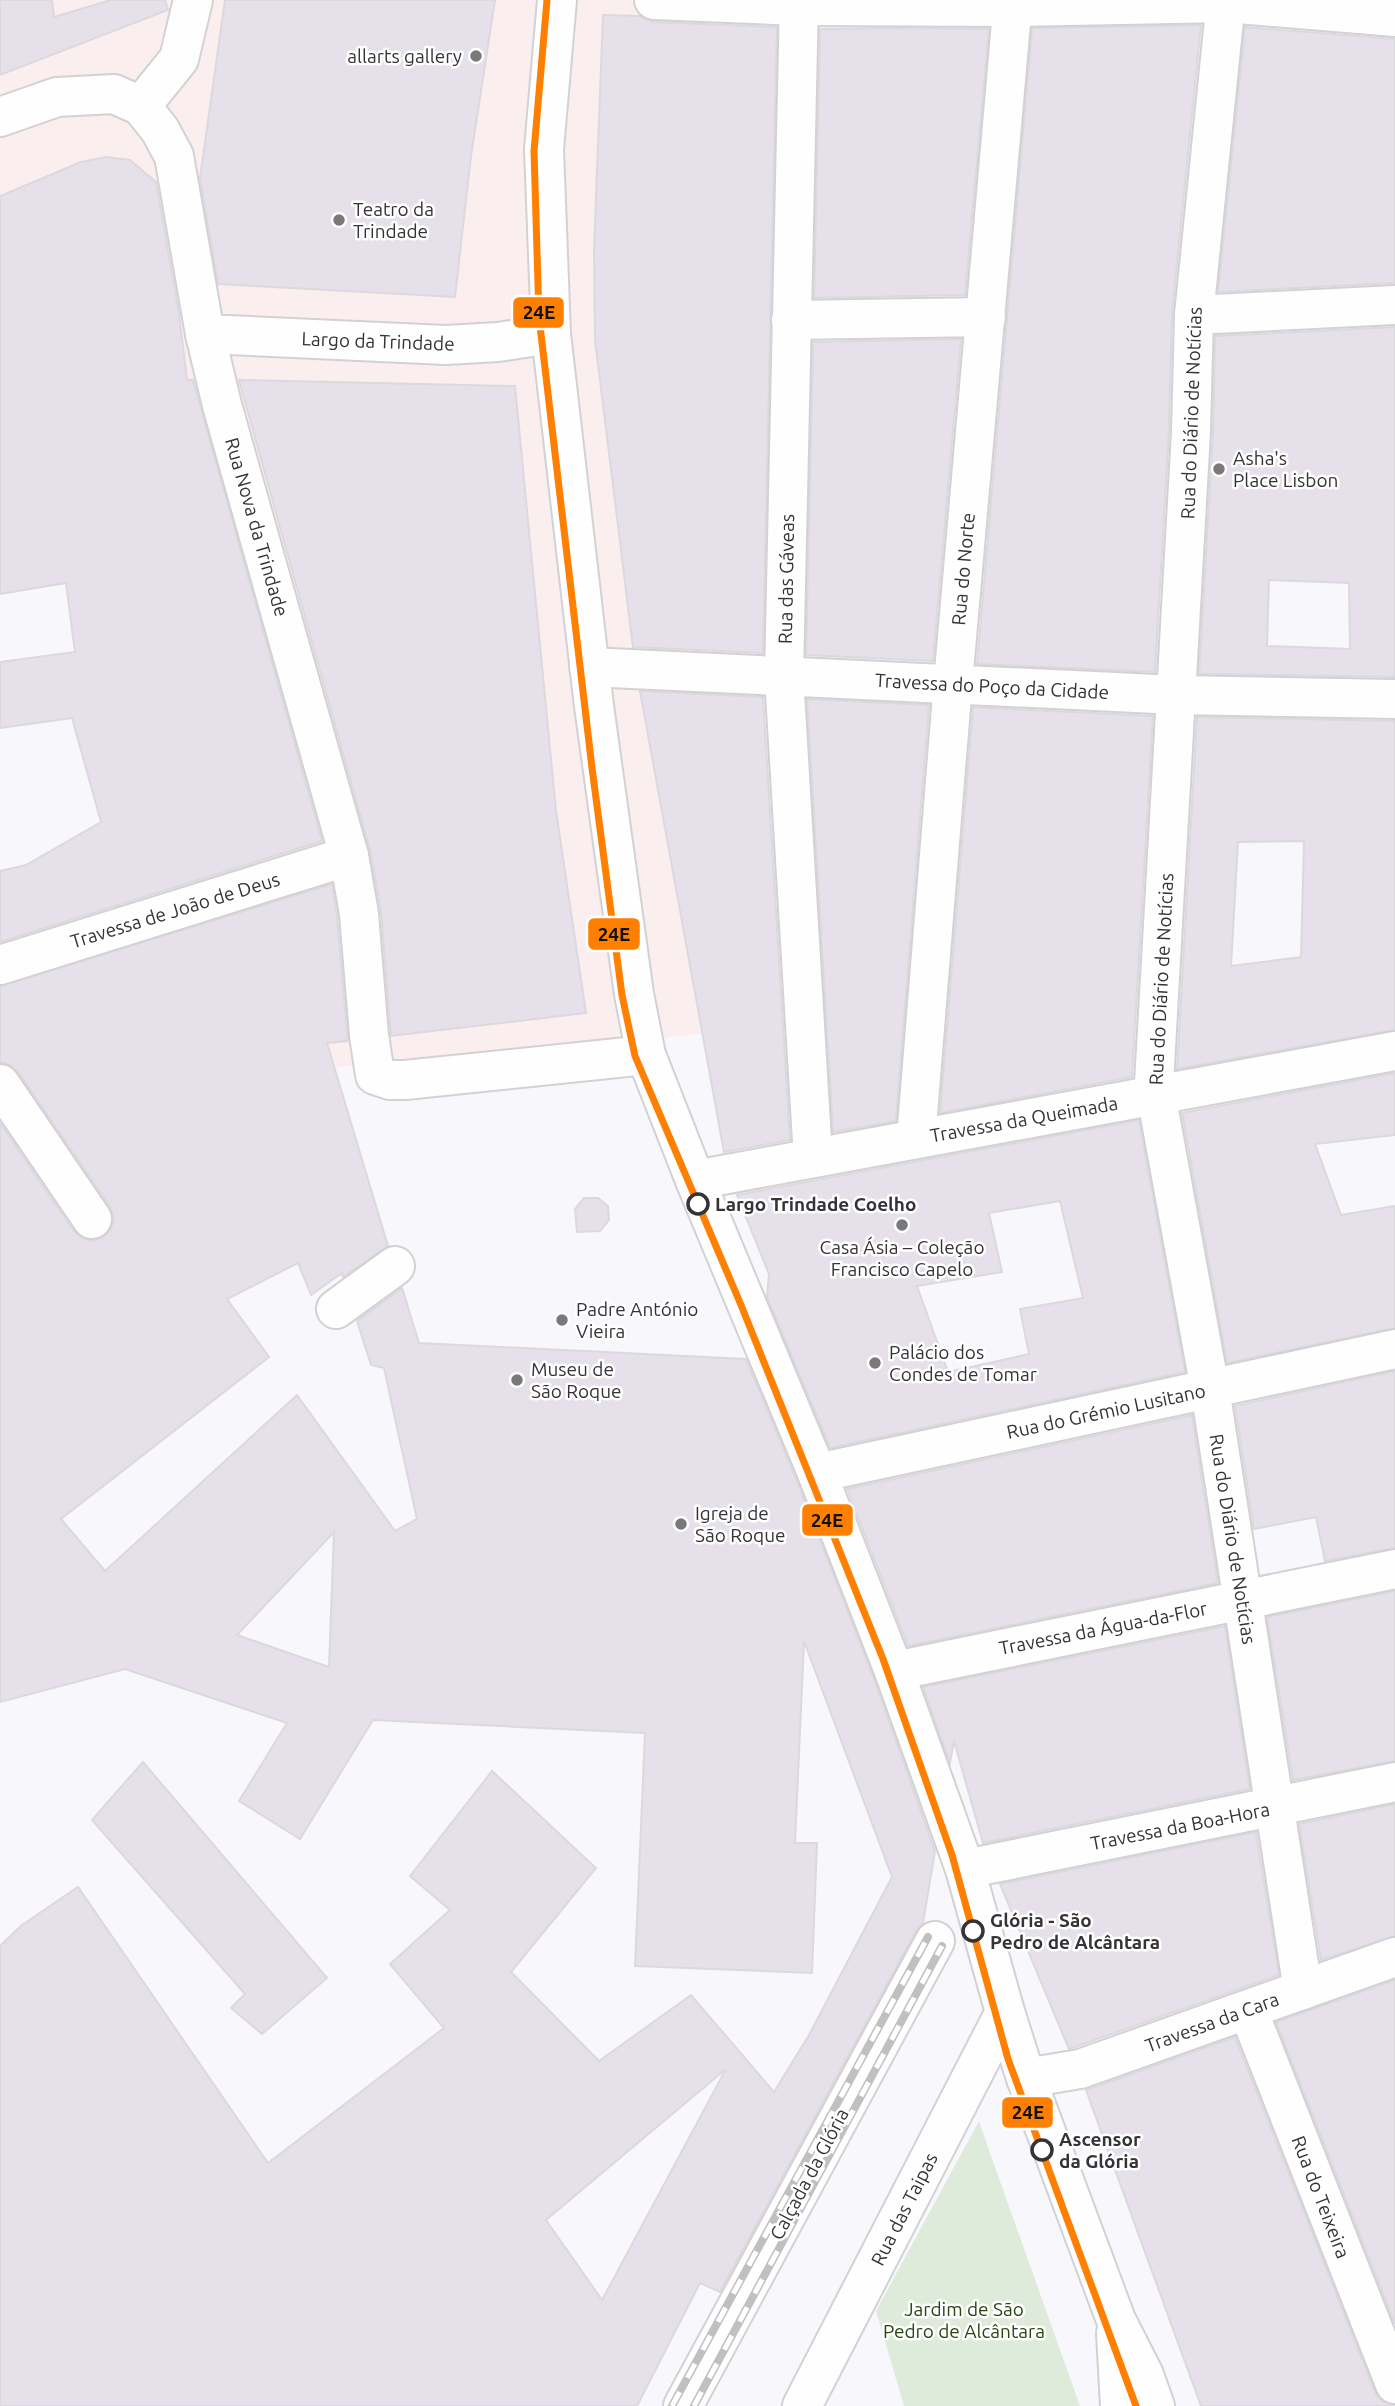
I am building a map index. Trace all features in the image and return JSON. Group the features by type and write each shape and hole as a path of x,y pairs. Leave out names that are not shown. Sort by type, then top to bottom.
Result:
{"street":[{"path":"0,117 57,97 114,94 141,106 179,60 193,0"},
{"path":"557,0 544,149 551,334 589,667 634,994 646,1055 817,1473 894,1671 965,1869 1026,2078 1116,2320 1155,2406"},
{"path":"654,0 1013,4 1226,2 1395,17"},
{"name":"Rua do Diário de Notícias","path":"1226,2 1194,315 1191,432 1154,1083 1210,1389 1303,1990"},
{"name":"Rua das Gáveas","path":"799,3 784,676 813,1158"},
{"name":"Rua do Norte","path":"916,1139 1013,4"},
{"name":"Rua Nova da Trindade","path":"141,106 160,130 174,156 205,334 222,405 349,856 359,914 375,1075 390,1080 405,1080 646,1055"},
{"path":"1194,315 1395,305"},
{"path":"791,320 986,317"},
{"name":"Largo da Trindade","path":"205,334 446,345 498,342 551,334"},
{"name":"Travessa do Poço da Cidade","path":"589,667 1177,695 1395,699"},
{"name":"Travessa de João de Deus","path":"0,965 349,856"},
{"name":"Travessa da Queimada","path":"695,1180 1395,1051"},
{"path":"0,1084 92,1219"},
{"path":"337,1309 395,1266"},
{"name":"Rua do Grémio Lusitano","path":"817,1473 1395,1349"},
{"name":"Travessa da Água-da-Flor","path":"894,1671 1395,1569"},
{"name":"Travessa da Boa-Hora","path":"965,1869 1395,1782"},
{"name":"Calçada da Glória","path":"683,2406 935,1941"},
{"name":"Travessa da Cara","path":"1026,2078 1071,2072 1395,1957"},
{"name":"Rua do Teixeira","path":"1248,2010 1395,2384"},
{"name":"Rua das Taipas","path":"802,2406 1005,2012"},
{"path":"1116,2320 1120,2406"}],"shaded area":[{"path":"0,0 718,0 709,217 756,1029 336,1067 0,326"}],"green space":[{"name":"Jardim de São Pedro de Alcântara","path":"979,2121 1080,2406 904,2406 876,2311"}],"building":[{"path":"0,0 52,0 54,17 111,0 165,0 168,10 0,75"},
{"path":"225,0 495,0 471,156 455,297 218,284 200,178"},
{"path":"603,15 640,16 653,22 777,27 763,653 633,647 595,340 594,249"},
{"path":"1201,25 1172,313 1169,431 1155,672 977,664 1032,28"},
{"path":"1245,27 1395,39 1395,283 1218,292"},
{"path":"820,29 989,29 965,295 814,298"},
{"path":"106,157 130,160 156,182 179,313 187,380 193,380 322,841 0,942 0,871 26,865 101,822 72,718 0,728 0,662 75,652 66,583 0,594 0,196 81,162"},
{"path":"1395,327 1395,677 1199,674 1213,433 1215,336","holes":["1269,580 1349,583 1350,649 1267,646"]},
{"path":"961,339 933,661 806,655 813,342"},
{"path":"239,380 515,386 556,811 586,1013 391,1036 381,912 370,850"},
{"path":"640,691 763,697 790,1140 724,1152"},
{"path":"807,699 929,705 896,1121 833,1132"},
{"path":"973,707 1153,716 1132,1077 940,1113"},
{"path":"1197,717 1395,721 1395,1030 1177,1069","holes":["1304,841 1301,957 1231,966 1238,842"]},
{"path":"332,884 348,1041 327,1043 388,1246 311,1295 298,1263 227,1299 269,1357 61,1519 105,1571 297,1395 395,1531 417,1519 384,1368 371,1365 357,1321 402,1288 419,1343 746,1359 874,1679 935,1851 923,1923 916,1931 720,2292 700,2283 637,2406 0,2406 0,1946 22,1925 78,1887 268,2163 444,2028 390,1964 450,1910 410,1876 492,1771 596,1868 511,1972 599,2061 691,1995 774,2092 809,2035 892,1877 804,1641 795,1843 817,1843 812,1973 635,1966 645,1733 373,1720 300,1839 239,1801 287,1723 125,1669 0,1702 0,1123 74,1231 82,1238 93,1241 104,1237 111,1229 114,1218 110,1207 18,1072 10,1065 0,1062 0,986","holes":["334,1532 329,1667 237,1635","726,2069 602,2300 546,2220"]},
{"path":"1395,1073 1395,1135 1315,1144 1341,1215 1395,1206 1395,1328 1227,1363 1182,1113"},
{"path":"1139,1120 1185,1372 830,1448 767,1297 769,1274 737,1195","holes":["1060,1201 1083,1298 1020,1309 1029,1354 948,1372 917,1286 1002,1272 989,1213"]},
{"path":"584,1198 598,1198 608,1206 609,1220 600,1231 577,1232 575,1209"},
{"path":"1395,1371 1395,1548 1325,1561 1316,1517 1254,1529 1235,1406"},
{"path":"1192,1415 1218,1583 908,1646 847,1489"},
{"path":"1395,1591 1395,1761 1293,1780 1267,1617"},
{"path":"1225,1626 1250,1789 983,1843 954,1741 950,1763 923,1687"},
{"path":"143,1762 327,1978 262,2034 231,2008 245,1994 92,1820"},
{"path":"1395,1804 1395,1936 1321,1960 1299,1824"},
{"path":"1256,1832 1279,1975 1069,2049 1000,1884"},
{"path":"1395,1980 1395,2324 1276,2022"},
{"path":"1235,2037 1375,2392 1382,2401 1395,2406 1201,2406 1086,2090"}],"railway":[{"path":"672,2406 928,1937"},
{"path":"694,2406 942,1946"}],"transit line":[{"name":"24E","path":"547,0 534,151 539,317 592,768 622,995 635,1056 741,1305 883,1659 952,1855 1008,2059 1136,2406"}],"place":[{"name":"allarts gallery","path":"476,56"},
{"name":"Teatro da Trindade","path":"339,220"},
{"name":"Asha's Place Lisbon","path":"1219,469"},
{"name":"Largo Trindade Coelho","path":"698,1204"},
{"name":"Casa Ásia – Coleção Francisco Capelo","path":"902,1225"},
{"name":"Padre António Vieira","path":"562,1320"},
{"name":"Palácio dos Condes de Tomar","path":"875,1363"},
{"name":"Museu de São Roque","path":"517,1380"},
{"name":"Igreja de São Roque","path":"681,1524"},
{"name":"Glória - São Pedro de Alcântara","path":"973,1931"},
{"name":"Ascensor da Glória","path":"1042,2150"}]}
